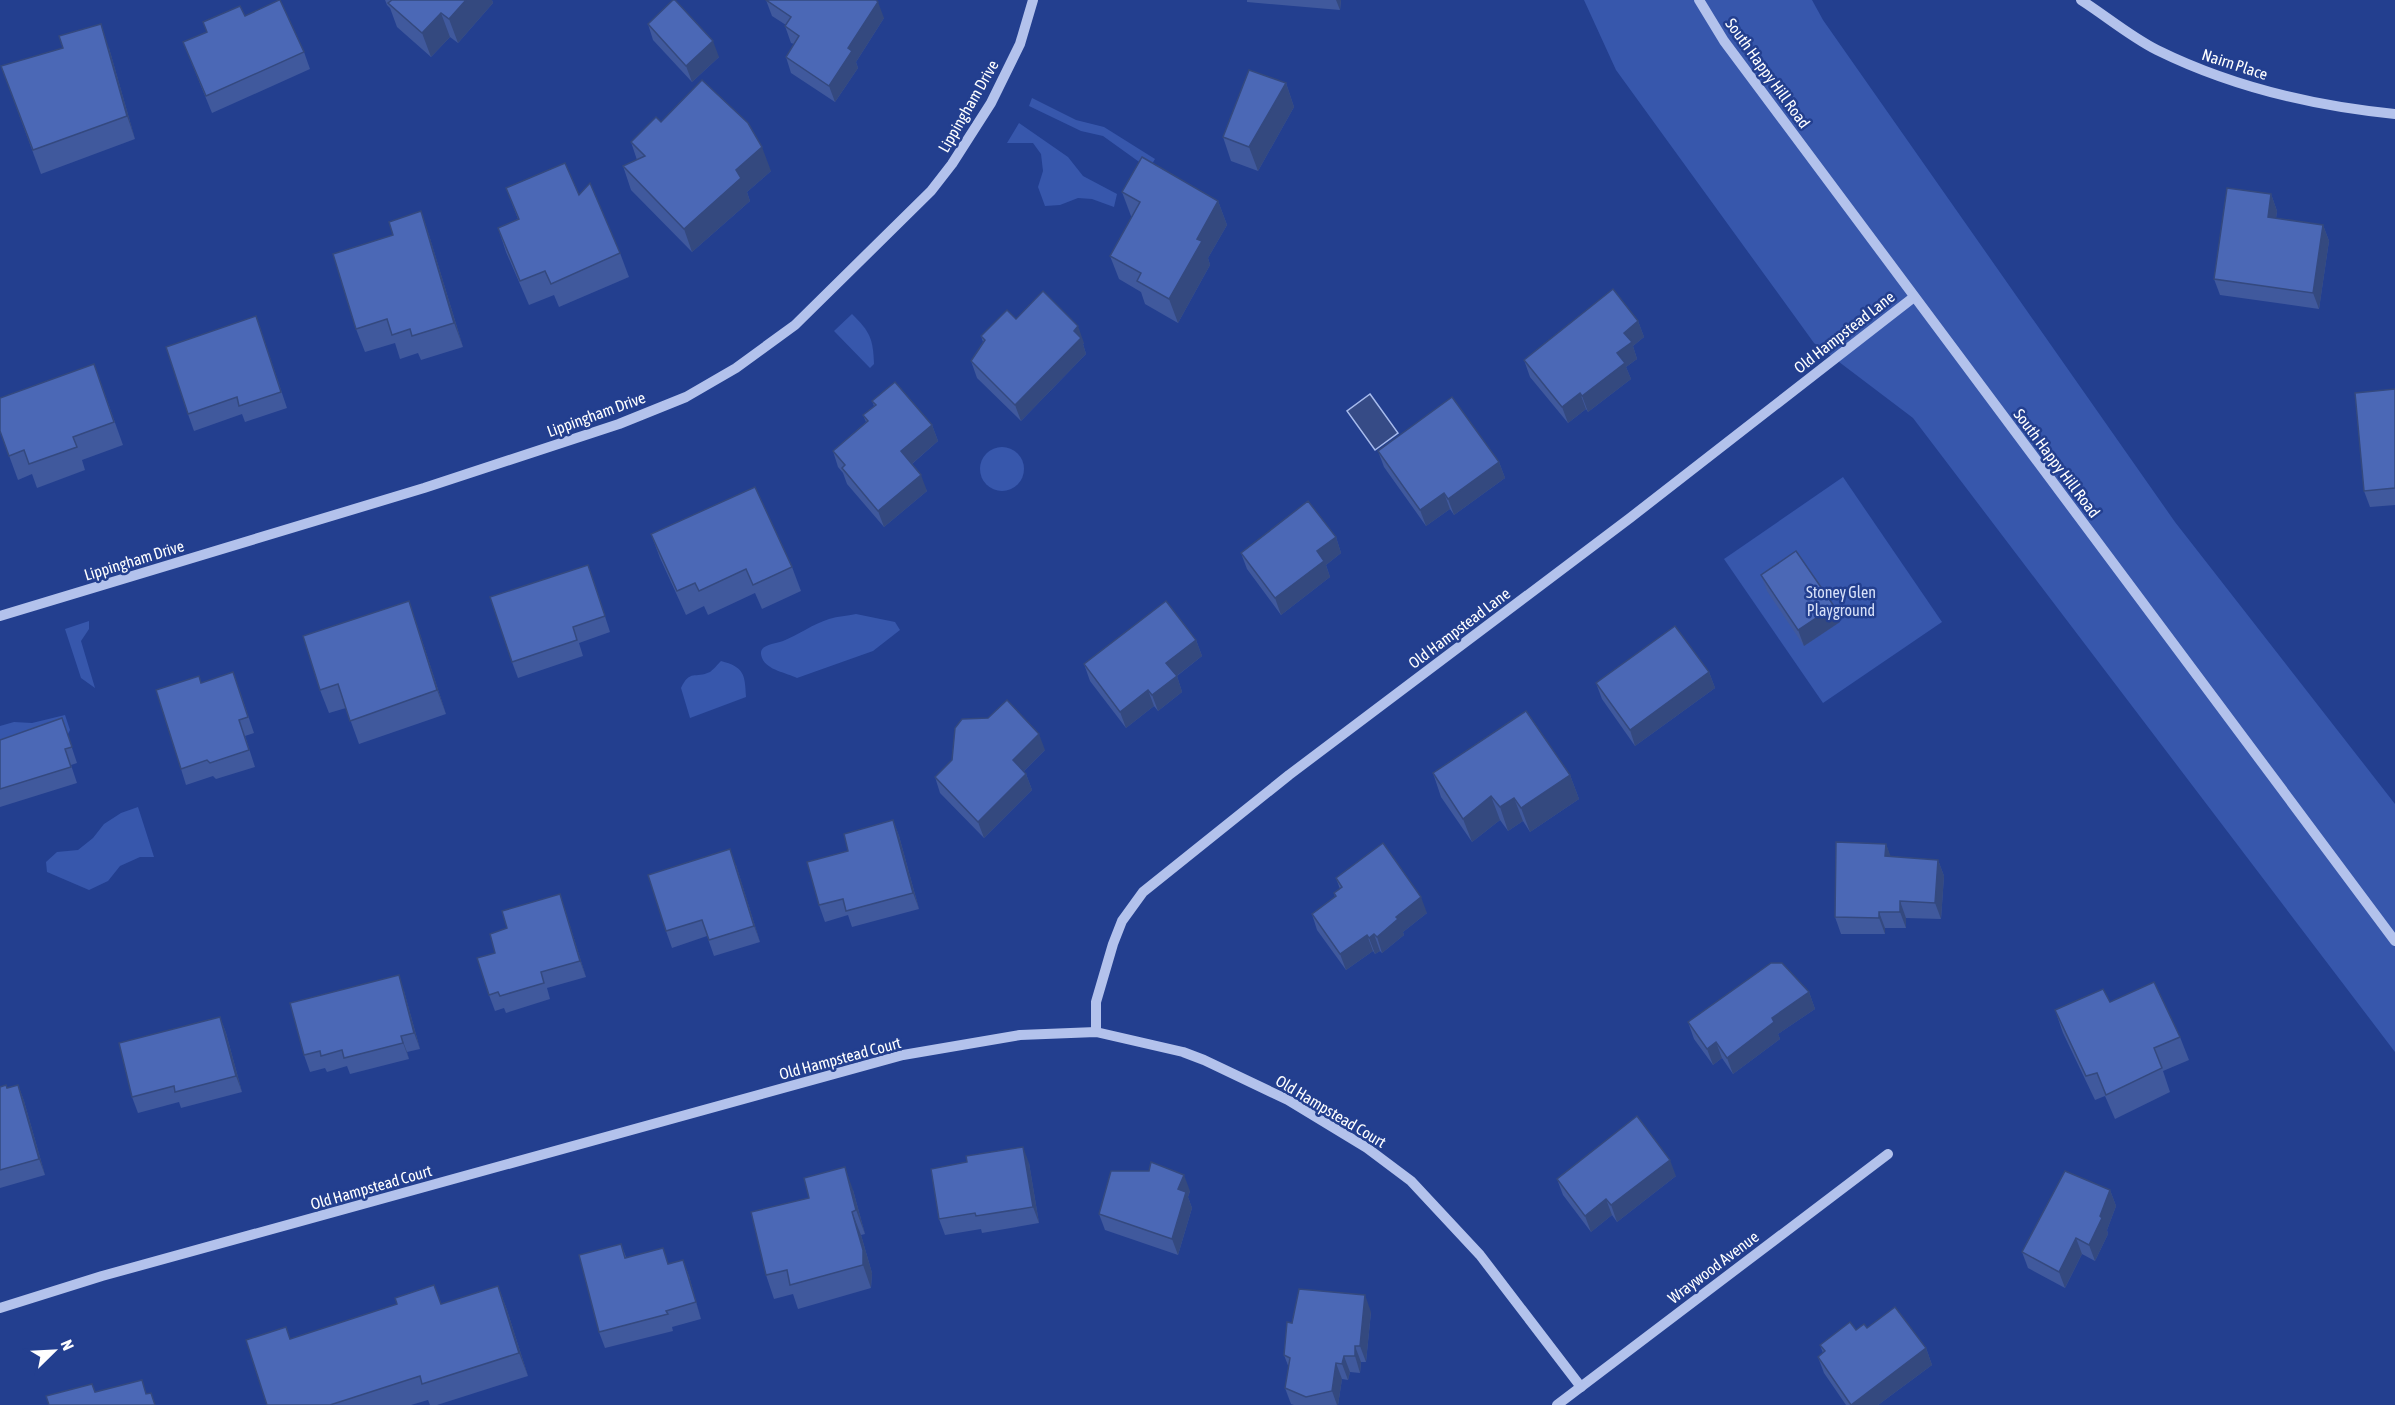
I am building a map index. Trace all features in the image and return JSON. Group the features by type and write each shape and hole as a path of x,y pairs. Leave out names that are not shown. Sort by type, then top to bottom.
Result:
{"street":[{"name":"Lippingham Drive","path":"0,616 424,488 618,424 686,397 736,368 795,325 931,191 952,164 991,103 1020,44 1033,0"},
{"name":"South Happy Hill Road","path":"1699,0 1724,41 2395,940"},
{"name":"Nairn Place","path":"2081,0 2155,49 2199,69 2283,95 2395,114"},
{"name":"Old Hampstead Lane","path":"1096,1032 1096,1002 1113,944 1122,921 1143,892 1289,775 1630,518 1914,297"},
{"name":"Old Hampstead Court","path":"0,1308 113,1273 903,1055 1020,1035 1096,1032 1184,1052 1204,1060 1288,1100 1384,1161 1411,1181 1480,1255 1581,1387"},
{"name":"Wraywood Avenue","path":"1557,1405 1888,1154"}],"green space":[{"path":"1584,0 1812,0 1823,20 2175,522 2395,804 2395,1052 1913,418 1814,343 1616,70"},
{"path":"1032,98 1076,120 1104,127 1155,159 1149,169 1103,136 1081,131 1029,106"},
{"path":"1019,123 1068,157 1083,176 1117,194 1114,207 1092,199 1078,198 1060,205 1045,206 1038,187 1043,171 1041,154 1033,143 1007,143"},
{"path":"852,314 867,331 873,348 874,364 870,368 834,331"},
{"path":"1002,447 1017,454 1024,469 1017,484 1002,491 987,484 980,469 987,454"},
{"name":"Stoney Glen Playground","path":"1843,477 1942,622 1823,703 1724,559"},
{"path":"856,614 895,622 900,630 873,651 797,678 770,667 763,659 761,651 766,646 783,641 829,619"},
{"path":"89,621 89,629 81,641 95,688 81,678 65,629"},
{"path":"721,661 734,666 742,673 746,697 690,718 681,688 684,682 690,676 710,672"},
{"path":"65,715 70,730 68,734 3,756 0,748 0,726 14,722 32,723"},
{"path":"138,807 154,857 140,857 120,866 108,881 89,890 47,872 46,862 57,852 78,850 93,838 104,824 121,813"}],"shaded area":[{"path":"1370,394 1398,433 1375,450 1347,411"}],"building":[{"path":"280,0 304,52 206,96 183,42 207,32 203,22 240,6 245,16"},
{"path":"392,0 466,0 449,19 441,13 422,33 388,3"},
{"path":"673,0 713,41 686,66 648,24"},
{"path":"766,0 876,0 878,2 848,48 852,51 829,86 786,57 799,36 785,26 791,17"},
{"path":"101,24 127,116 33,150 1,66 63,48 59,36"},
{"path":"1249,70 1286,83 1249,147 1223,137"},
{"path":"702,80 748,123 762,147 736,170 741,178 684,229 623,166 645,156 631,142 656,117 661,122"},
{"path":"1142,157 1218,201 1197,239 1202,241 1169,299 1137,281 1141,273 1110,256 1140,202 1122,192"},
{"path":"565,163 579,195 590,183 620,253 551,284 545,271 520,281 498,228 519,219 506,188"},
{"path":"2227,188 2271,194 2268,217 2323,225 2313,293 2214,279"},
{"path":"421,211 454,323 412,336 410,329 392,335 387,319 356,329 333,254 393,235 389,222"},
{"path":"1613,289 1638,321 1624,333 1632,342 1617,353 1625,363 1582,396 1580,393 1562,407 1524,360"},
{"path":"1043,291 1078,326 1074,331 1081,338 1015,405 971,361 985,340 981,336 1007,310 1016,319"},
{"path":"256,316 281,392 239,406 237,397 188,414 166,347"},
{"path":"94,364 114,422 73,437 77,447 29,464 24,450 9,456 0,431 0,398"},
{"path":"895,382 932,425 901,451 921,475 878,511 842,468 845,465 833,451 868,421 863,415 876,405 872,401"},
{"path":"2395,389 2395,488 2364,491 2355,393"},
{"path":"1452,397 1499,462 1448,499 1444,493 1420,510 1378,451"},
{"path":"755,487 792,567 753,585 746,569 699,591 695,583 677,591 651,534"},
{"path":"1308,501 1336,537 1317,551 1324,561 1275,598 1241,553"},
{"path":"1796,551 1834,606 1798,630 1761,575"},
{"path":"588,565 605,616 573,627 577,640 512,662 490,597"},
{"path":"409,601 437,690 350,721 338,684 320,690 303,636"},
{"path":"1166,601 1196,640 1166,663 1177,676 1152,695 1148,690 1120,712 1084,664"},
{"path":"1675,626 1709,672 1630,730 1596,683"},
{"path":"233,672 248,717 239,720 249,750 210,763 207,760 181,769 156,690 199,676 201,683"},
{"path":"1007,700 1039,734 1013,760 1026,774 978,822 935,777 952,760 955,728 962,719 988,718"},
{"path":"1526,711 1570,775 1521,808 1514,798 1500,807 1491,796 1463,819 1433,773"},
{"path":"62,718 72,747 65,749 71,767 0,789 0,740"},
{"path":"893,820 913,893 846,911 843,899 819,905 807,862 848,851 844,834"},
{"path":"1836,842 1886,844 1885,856 1938,860 1935,903 1900,901 1900,912 1879,912 1879,918 1835,917"},
{"path":"1383,843 1421,897 1396,917 1398,919 1377,937 1374,934 1369,938 1367,935 1340,954 1312,914 1336,896 1334,893 1342,887 1336,878"},
{"path":"730,849 754,926 709,940 702,920 666,931 648,875"},
{"path":"560,894 580,961 541,972 544,983 500,996 498,992 489,995 477,958 495,953 490,934 507,928 502,911"},
{"path":"1771,963 1782,963 1809,992 1772,1018 1774,1022 1727,1058 1716,1042 1707,1049 1688,1022"},
{"path":"399,975 414,1033 401,1036 403,1043 344,1058 342,1050 321,1056 320,1051 304,1055 290,1003"},
{"path":"2154,982 2180,1037 2154,1048 2162,1068 2106,1095 2097,1073 2086,1076 2055,1010 2103,989 2110,1002"},
{"path":"220,1017 236,1076 175,1092 174,1086 132,1097 119,1043"},
{"path":"6,1085 7,1088 18,1085 39,1159 0,1170 0,1087"},
{"path":"1637,1116 1670,1160 1611,1205 1606,1199 1585,1216 1557,1179"},
{"path":"1023,1147 1033,1207 939,1219 931,1169 967,1162 966,1156"},
{"path":"1151,1162 1184,1175 1178,1189 1186,1192 1172,1239 1099,1214 1111,1171 1149,1171"},
{"path":"845,1167 856,1210 852,1212 863,1250 863,1265 790,1285 787,1270 766,1275 751,1212 809,1198 804,1178"},
{"path":"2065,1171 2110,1190 2100,1216 2102,1218 2089,1245 2076,1238 2059,1272 2022,1252"},
{"path":"621,1244 625,1258 663,1248 668,1264 683,1260 696,1302 666,1311 668,1314 599,1332 579,1255"},
{"path":"434,1285 441,1304 498,1286 519,1353 422,1384 420,1376 330,1405 267,1405 246,1340 286,1327 290,1339 397,1304 395,1298"},
{"path":"1299,1289 1365,1295 1360,1346 1355,1346 1355,1356 1344,1356 1342,1364 1336,1363 1332,1391 1306,1397 1285,1388 1290,1358 1284,1355 1287,1322 1292,1323"},
{"path":"1895,1307 1926,1348 1851,1405 1818,1357 1825,1351 1820,1345 1850,1322 1856,1330 1864,1324 1867,1328"},
{"path":"142,1380 146,1394 151,1393 155,1405 49,1405 46,1396 92,1384 95,1392"}]}
